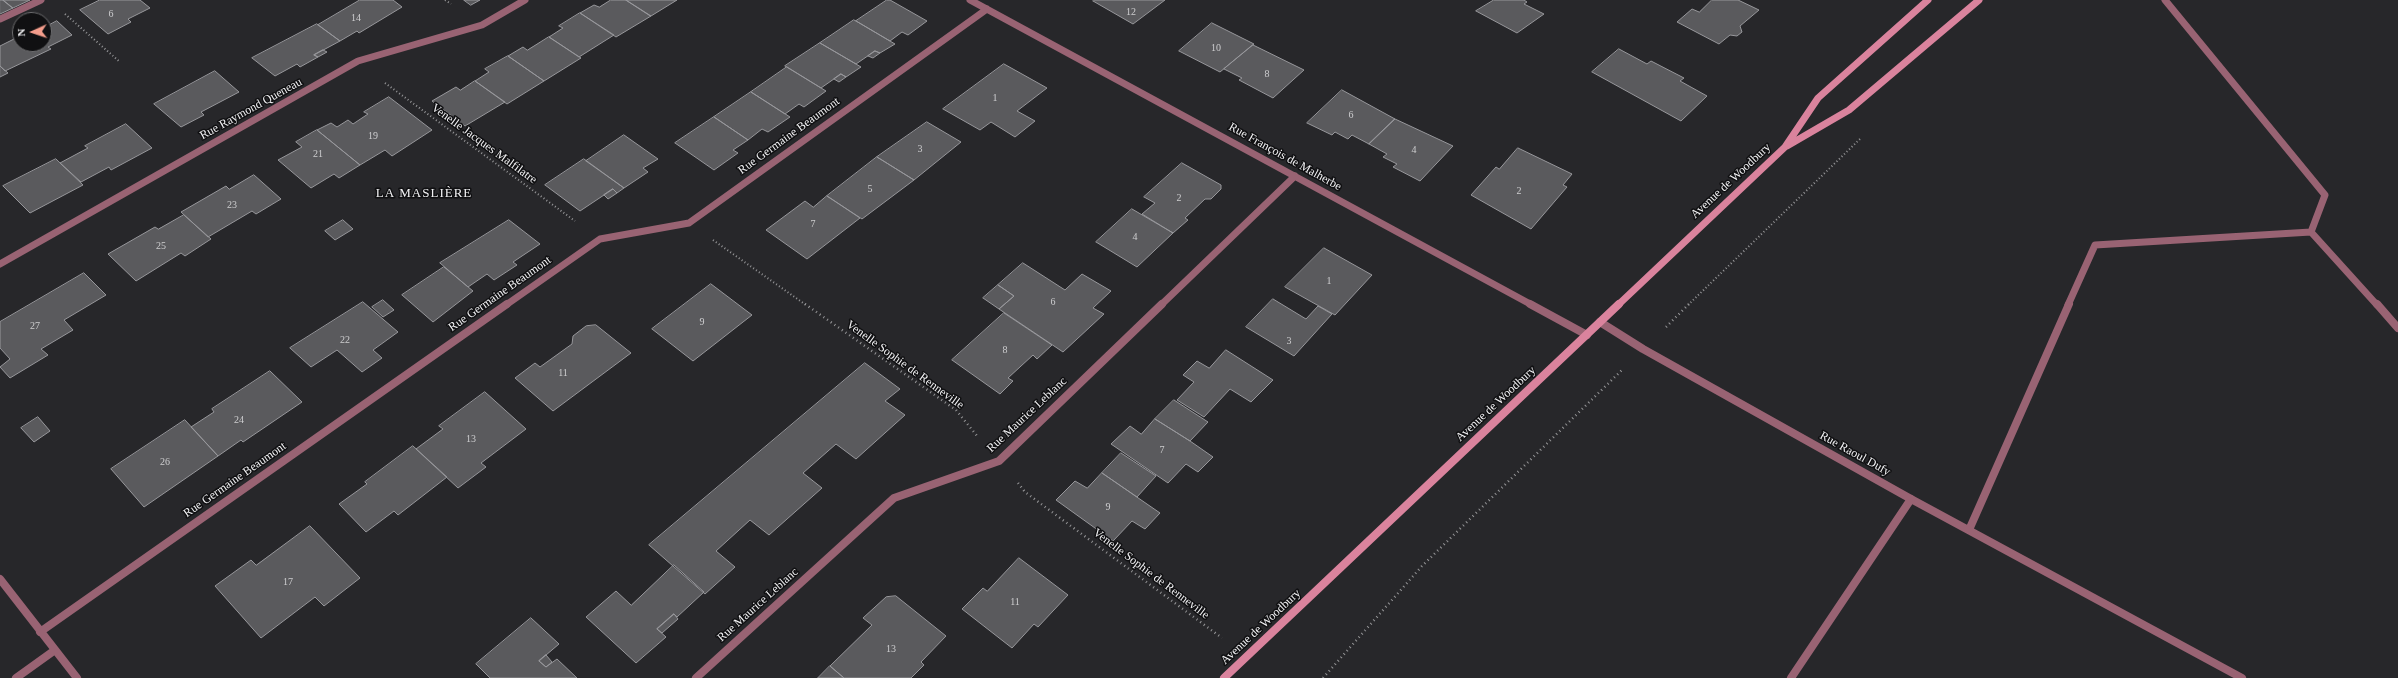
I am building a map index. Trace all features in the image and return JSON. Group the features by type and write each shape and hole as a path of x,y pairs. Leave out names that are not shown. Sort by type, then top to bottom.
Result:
{"street":[{"path":"0,19 41,0"},
{"name":"Rue Raymond Queneau","path":"0,264 358,61 482,25 525,0"},
{"name":"Rue François de Malherbe","path":"970,0 1587,335"},
{"name":"Avenue de Woodbury","path":"1224,678 1785,147 1818,98 1928,0"},
{"name":"Avenue de Woodbury","path":"1785,147 1849,110 1979,0"},
{"path":"2165,0 2325,194 2311,232"},
{"name":"Rue Germaine Beaumont","path":"40,632 600,239 689,223 986,9"},
{"name":"Rue Maurice Leblanc","path":"696,678 894,498 999,461 1295,176"},
{"path":"2311,232 2398,328"},
{"path":"1969,530 2095,245 2311,232"},
{"name":"Rue Raoul Dufy","path":"1600,322 1643,349 1911,499 2242,678"},
{"path":"1790,678 1911,499"},
{"path":"0,579 77,678"},
{"path":"16,678 55,650"}],"path":[{"path":"61,10 120,62"},
{"name":"Venelle Jacques Malfilatre","path":"358,61 398,93 600,239"},
{"path":"1665,328 1860,138"},
{"name":"Venelle Sophie de Renneville","path":"689,223 956,410 1025,492 1247,657"},
{"path":"1323,678 1422,566 1626,366"}],"building":[{"path":"0,0 3,0 13,8 0,14"},
{"path":"3,0 30,0 13,8"},
{"path":"100,0 140,0 150,8 128,19 131,22 108,34 80,10"},
{"path":"360,0 393,0 402,7 359,33 357,31 340,41 318,25"},
{"path":"464,0 480,0 471,5"},
{"path":"611,0 626,0 651,16 616,37 580,13 594,5 599,7"},
{"path":"626,0 677,0 651,16"},
{"path":"887,0 890,0 927,21 908,35 902,32 890,41 856,21"},
{"path":"1165,0 1133,24 1093,1"},
{"path":"1494,0 1524,0 1527,2 1524,4 1544,14 1517,33 1476,11"},
{"path":"1712,0 1738,0 1759,10 1740,26 1742,32 1737,36 1730,35 1719,44 1677,22 1692,9 1699,12"},
{"path":"580,13 614,35 579,57 549,37 563,28 559,26"},
{"path":"854,20 895,44 880,53 875,51 856,64 820,43"},
{"path":"57,21 72,35 52,45 52,24"},
{"path":"1212,23 1254,44 1220,72 1179,51"},
{"path":"317,24 340,41 314,55 318,57 300,67 297,64 275,76 252,58"},
{"path":"549,37 581,58 544,81 508,56 523,47 527,50"},
{"path":"12,40 12,52 45,52 5,71 0,66 0,46"},
{"path":"820,43 861,67 846,77 841,74 821,88 785,66"},
{"path":"1253,45 1304,70 1273,98 1239,80 1242,78 1224,69"},
{"path":"1619,49 1647,64 1651,61 1684,78 1680,81 1707,96 1681,121 1592,72"},
{"path":"323,50 327,52 318,57 314,55"},
{"path":"875,51 880,53 873,58 868,56"},
{"path":"508,56 544,81 507,104 475,81 489,72 485,69"},
{"path":"1004,64 1047,88 1017,111 1035,121 1015,137 991,122 980,130 943,109"},
{"path":"0,66 8,73 0,77"},
{"path":"787,67 826,91 804,107 799,104 785,114 751,92"},
{"path":"215,71 239,92 201,112 204,115 181,127 154,104"},
{"path":"841,74 846,77 839,82 834,79"},
{"path":"475,81 505,102 465,126 432,101 456,87 460,90"},
{"path":"1342,90 1395,119 1369,144 1352,135 1348,139 1335,132 1332,135 1307,123"},
{"path":"751,92 790,117 768,132 762,129 748,140 714,117"},
{"path":"389,97 432,130 392,156 385,150 360,165 317,130 331,123 337,127 348,120 353,124 368,114 364,112"},
{"path":"714,117 748,140 733,150 738,153 714,170 675,143"},
{"path":"1395,119 1453,146 1420,181 1393,167 1397,164 1383,157 1387,154 1369,144"},
{"path":"927,122 961,142 914,180 877,157"},
{"path":"126,124 152,148 111,170 109,167 81,182 60,163 88,148 85,146"},
{"path":"317,130 360,165 339,178 334,174 311,188 278,160 302,147 296,142"},
{"path":"624,135 658,159 643,168 648,172 624,188 586,161"},
{"path":"1518,148 1572,174 1563,185 1567,187 1531,229 1471,195 1496,167 1499,169"},
{"path":"877,157 914,180 862,219 827,196"},
{"path":"56,159 83,185 30,213 3,186"},
{"path":"584,159 624,188 617,193 613,189 580,211 545,185"},
{"path":"1182,163 1221,185 1221,189 1211,199 1205,199 1185,218 1188,220 1173,233 1142,214 1155,203 1144,197"},
{"path":"254,175 281,199 256,214 252,211 208,237 181,212 226,186 229,189"},
{"path":"613,189 617,193 608,199 604,195"},
{"path":"827,196 860,218 807,259 766,230 805,201 813,207"},
{"path":"1132,209 1173,233 1137,267 1096,242"},
{"path":"184,215 211,239 185,256 181,253 136,281 108,254 155,227 158,229"},
{"path":"343,220 353,229 335,240 325,231"},
{"path":"509,220 540,244 513,262 517,265 494,280 487,274 468,287 440,263"},
{"path":"1324,248 1372,275 1335,315 1285,287"},
{"path":"1023,263 1065,290 1082,274 1111,291 1093,308 1104,314 1063,352 999,309 1014,296 998,285"},
{"path":"444,267 473,291 433,322 402,295"},
{"path":"84,273 106,295 64,320 73,330 41,349 48,355 10,378 0,367 10,359 0,348 0,322"},
{"path":"711,284 752,315 693,361 652,329"},
{"path":"998,285 1014,296 999,309 983,298"},
{"path":"1273,299 1306,319 1318,306 1332,314 1294,356 1246,327"},
{"path":"383,300 394,310 383,317 372,307"},
{"path":"363,302 398,332 373,350 382,358 362,372 337,350 311,367 290,348"},
{"path":"1004,313 1052,345 1037,359 1033,355 1008,378 1013,381 1000,394 952,360"},
{"path":"596,325 631,353 553,411 515,378 535,363 540,367 572,344 573,336 586,326"},
{"path":"1226,350 1273,380 1251,402 1230,389 1204,417 1177,400 1194,382 1183,375 1197,361 1209,368"},
{"path":"865,363 900,389 885,401 905,415 856,459 836,444 803,473 822,488 769,535 750,520 716,551 735,567 705,594 649,545"},
{"path":"270,371 302,402 243,442 241,440 218,456 191,427 214,412 212,409"},
{"path":"485,392 526,429 481,463 486,467 458,488 416,449 443,429 439,426"},
{"path":"1174,400 1208,422 1190,441 1155,419"},
{"path":"38,417 50,431 34,442 21,428"},
{"path":"1155,419 1213,457 1198,472 1186,464 1168,483 1111,444 1130,426 1141,434"},
{"path":"185,420 218,456 144,507 111,469"},
{"path":"413,446 447,477 398,515 394,511 366,532 339,504 367,484 365,482"},
{"path":"1121,453 1156,476 1137,497 1102,473"},
{"path":"1102,473 1160,513 1145,529 1132,521 1113,541 1056,500 1075,481 1087,488"},
{"path":"310,526 360,578 324,606 315,597 261,638 215,586 251,560 256,565"},
{"path":"1019,558 1068,595 1038,627 1034,624 1012,648 962,609 983,588 987,591"},
{"path":"674,565 704,592 677,617 674,614 657,629 666,637 636,663 586,617 616,591 631,605"},
{"path":"896,596 946,636 921,662 924,665 911,678 844,678 830,666 872,625 863,618 886,597"},
{"path":"674,614 678,619 662,633 657,629"},
{"path":"531,618 559,644 539,661 546,667 557,659 577,678 490,678 476,664"},
{"path":"546,655 552,662 546,667 539,661"},
{"path":"830,666 844,678 818,678"}],"district":[{"name":"LA MASLIÈRE","path":"424,194"}]}
